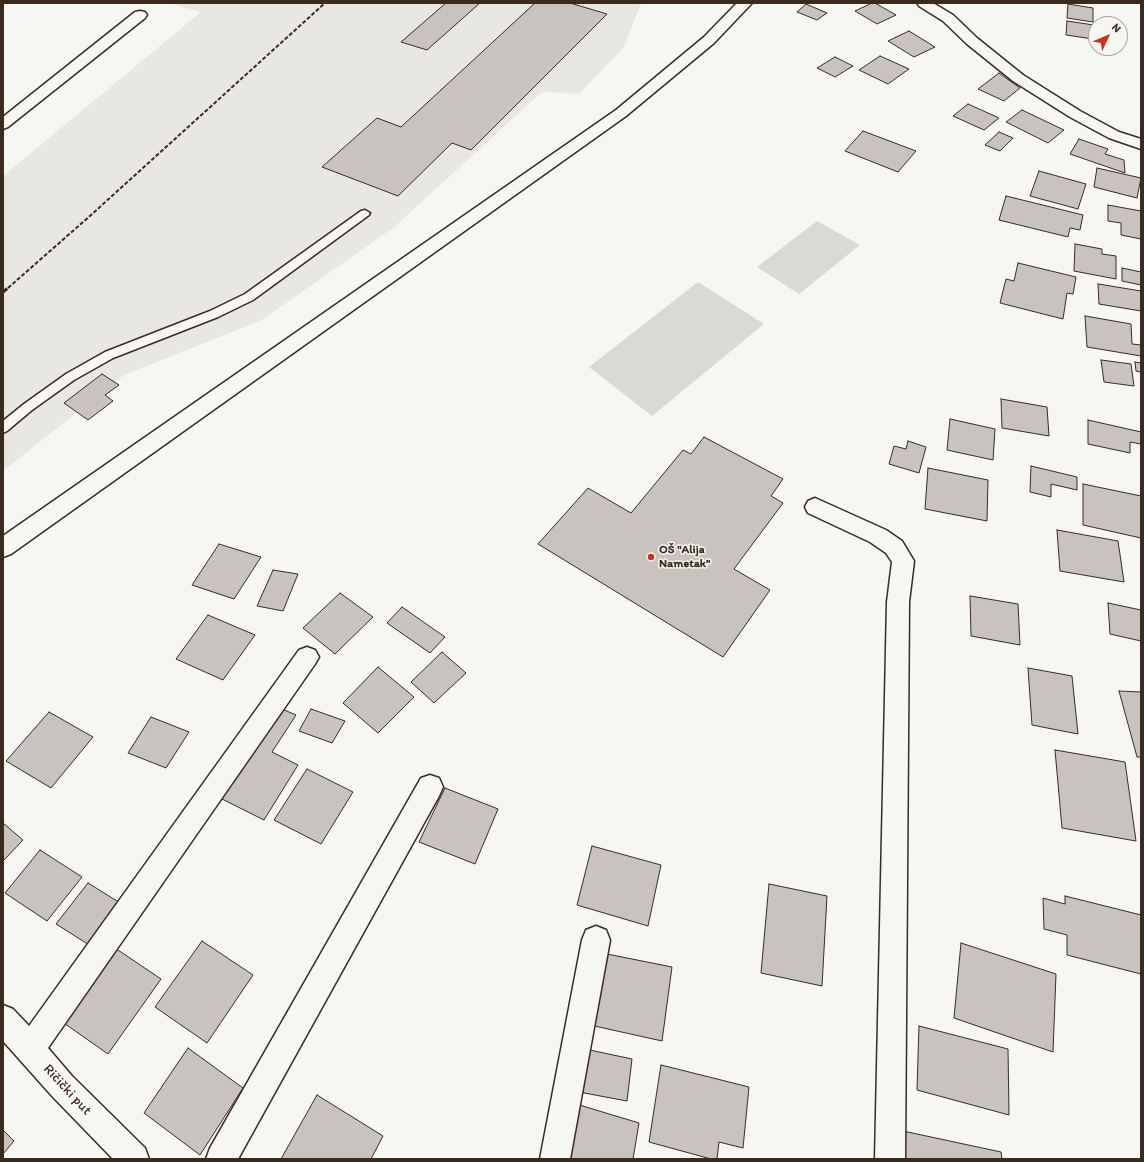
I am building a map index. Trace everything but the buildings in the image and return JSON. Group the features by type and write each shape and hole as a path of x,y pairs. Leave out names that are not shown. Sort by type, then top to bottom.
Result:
{"street":[{"path":"6,541 535,174 620,113 709,40 745,3"},
{"path":"924,3 948,18 972,41 1018,78 1075,114 1114,135 1141,144"},
{"path":"3,124 140,15"},
{"path":"815,507 878,536 894,547 903,561 898,602 890,1159"},
{"path":"30,1049 307,657"},
{"path":"221,1159 430,787"},
{"path":"555,1159 596,940"},
{"name":"Ričički put","path":"3,1019 62,1086 134,1159"}],"lane":[{"path":"3,428 28,406 70,377 109,355 214,314 249,297 366,213"}],"shaded area":[{"path":"169,3 641,3 624,47 579,94 542,92 393,228 262,320 124,375 3,471 3,176 201,12"},
{"path":"817,221 860,245 799,294 757,267"},
{"path":"698,282 764,324 652,416 589,367"}],"railway":[{"path":"8,288 91,215 325,3"},
{"path":"3,292 9,287"}],"place":[{"name":"OŠ \"Alija Nametak\"","path":"651,557"}]}
